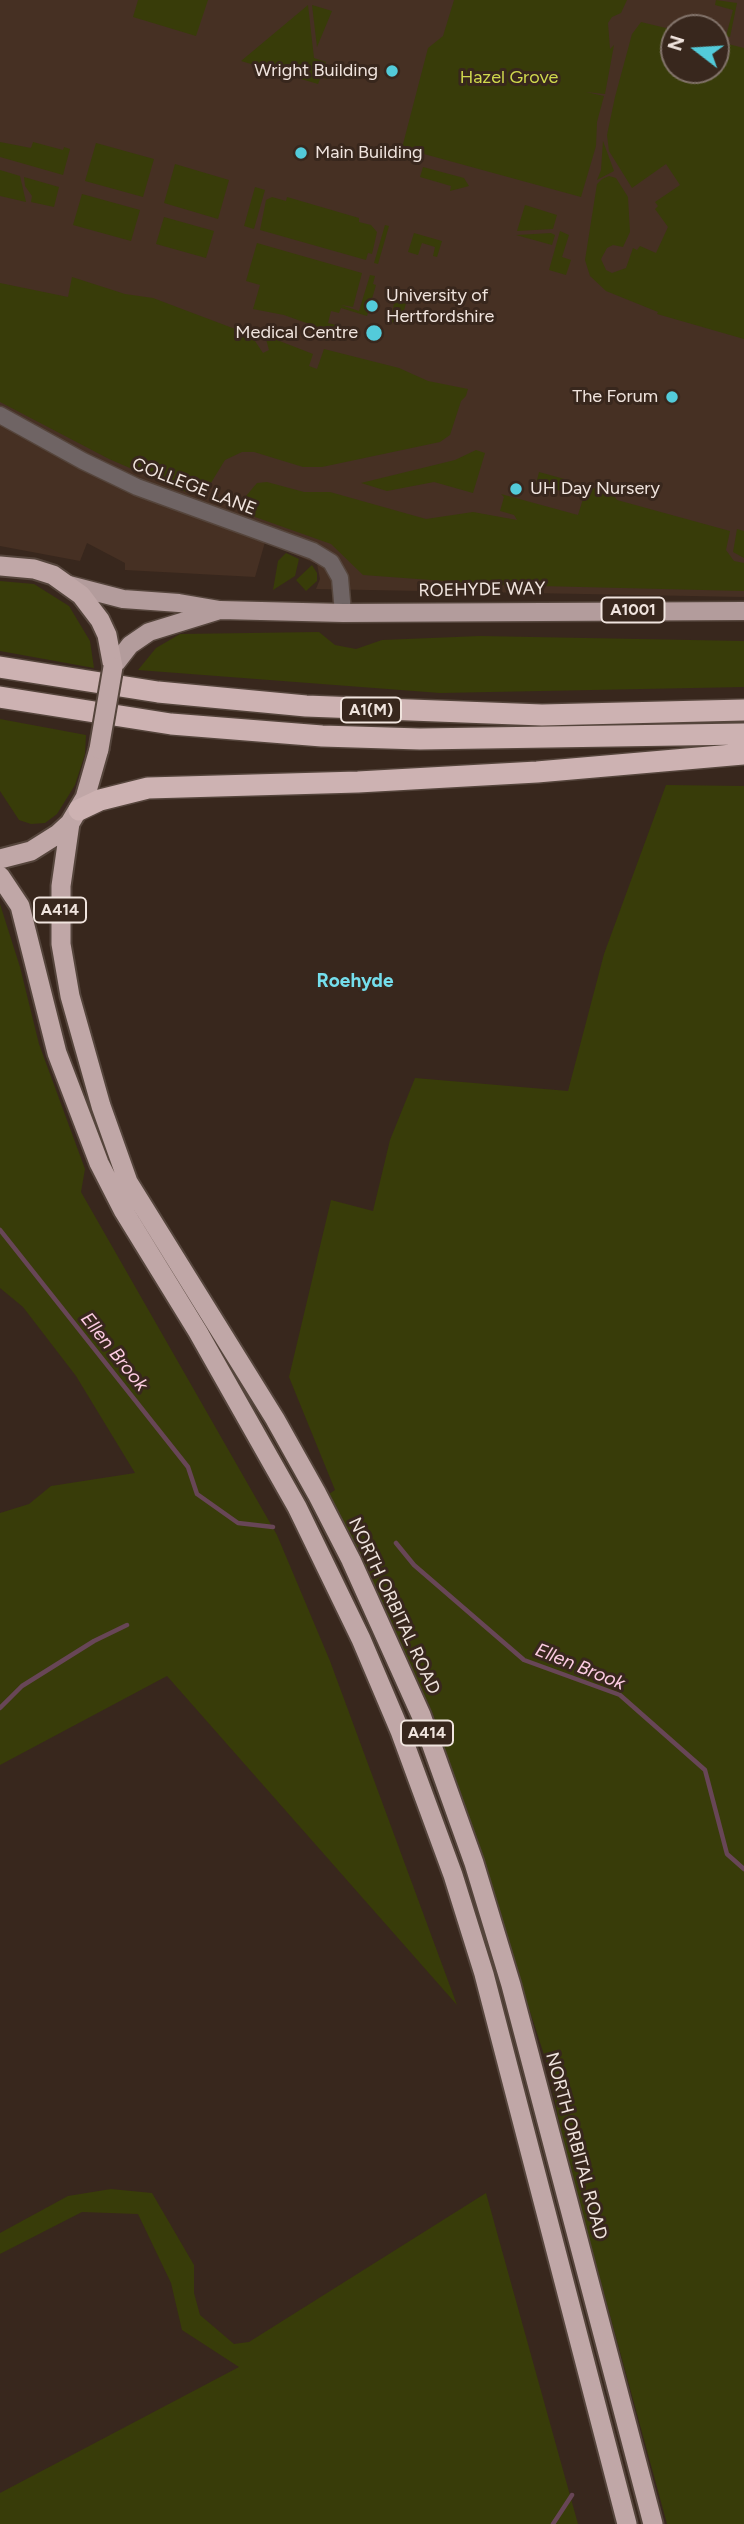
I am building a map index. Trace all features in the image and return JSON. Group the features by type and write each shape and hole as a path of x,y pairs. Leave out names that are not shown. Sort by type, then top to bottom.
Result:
{"highway":[{"path":"0,566 34,569 69,585 100,620 111,651 113,667"},
{"name":"A1(M)","path":"0,667 158,692 306,706 542,715 744,710"},
{"name":"NORTH ORBITAL ROAD","path":"113,667 94,772 74,817 61,886 61,944 70,996 101,1106 128,1182 275,1419 317,1494 351,1560 421,1715 474,1863 511,1986 653,2524"},
{"name":"A1(M)","path":"0,697 171,724 322,737 420,739 744,734"},
{"path":"0,859 38,848 74,817 100,800 148,788 372,782 537,772 744,754"},
{"name":"A414","path":"0,876 20,906 57,1053 99,1163 122,1210 198,1332 297,1507 361,1639 400,1731 453,1875 484,1974 627,2524"}],"main road":[{"name":"ROEHYDE WAY","path":"69,585 123,599 179,603 220,610 343,613 744,611"},
{"name":"ROEHYDE WAY","path":"113,667 130,645 149,632 220,610"}],"street":[{"name":"COLLEGE LANE","path":"0,415 137,488 313,551 331,562 340,578 343,613"}],"shaded area":[{"name":"University of Hertfordshire","path":"0,0 744,0 744,597 316,589 320,579 317,564 265,542 255,577 125,570 125,563 87,543 80,561 0,546"}],"green space":[{"path":"138,0 208,0 196,36 133,17"},
{"name":"Hazel Grove","path":"454,0 627,0 621,13 612,17 608,23 610,49 614,45 605,94 586,92 604,96 597,122 596,146 581,197 402,148 428,48 443,36"},
{"path":"716,0 737,3 730,37 733,10 715,5"},
{"path":"308,5 314,58 326,62 325,67 330,69 327,79 321,77 318,84 241,61"},
{"path":"312,5 332,11 317,47"},
{"path":"641,22 660,27 660,84 730,84 730,44 744,48 744,339 657,314 658,312 606,291 590,276 585,260 597,184 609,176 616,178 628,197 630,232 623,247 613,245 607,248 601,259 606,270 612,273 626,268 633,248 637,250 640,246 656,253 668,227 655,209 658,206 655,202 680,185 666,164 632,188 609,151 607,135 632,34"},
{"path":"603,141 614,171 597,180 601,170"},
{"path":"0,142 31,148 33,142 63,150 64,147 70,149 63,175 0,157"},
{"path":"96,143 154,159 143,197 85,181"},
{"path":"175,164 229,180 218,219 164,203"},
{"path":"423,167 464,178 469,186 450,191 451,186 420,177"},
{"path":"0,170 20,176 26,202 0,196"},
{"path":"24,177 59,187 54,207 31,202 32,196 25,186"},
{"path":"255,187 265,190 254,229 244,226"},
{"path":"82,194 140,210 131,241 73,225"},
{"path":"272,197 286,201 287,197 359,218 359,222 371,225 377,232 372,254 368,253 366,260 260,230 266,200"},
{"path":"525,205 557,215 553,229 517,231"},
{"path":"164,217 214,231 206,258 156,244"},
{"path":"385,225 389,226 378,264 374,263"},
{"path":"560,231 569,235 562,257 571,260 566,275 549,270"},
{"path":"414,233 442,241 437,257 433,256 435,247 422,243 418,255 408,252"},
{"path":"516,235 555,235 552,245"},
{"path":"257,243 362,273 353,307 341,305 359,311 370,275 375,276 373,284 376,285 367,316 341,308 339,313 331,311 328,323 336,325 335,329 352,334 351,339 284,315 253,309 260,285 246,281"},
{"path":"72,277 125,294 153,298 251,335 263,353 269,350 266,339 277,340 313,354 309,366 317,369 324,349 399,368 428,381 468,389 466,396 461,401 450,435 440,442 322,467 303,467 254,452 242,452 225,460 206,491 197,494 183,491 109,459 0,402 0,283 68,297"},
{"path":"395,297 407,300 400,324 391,322"},
{"path":"476,450 485,453 473,493 434,482 387,491 361,483 455,460"},
{"path":"539,472 568,480 564,492 536,484"},
{"path":"267,482 304,492 330,492 426,519 473,512 517,520 514,515 500,511 504,497 501,494 578,515 587,486 613,494 617,500 730,531 726,550 734,561 744,563 744,591 499,585 363,575 331,544 255,517 248,510 246,496 257,483"},
{"path":"737,529 744,531 744,558 733,552"},
{"path":"286,553 299,559 295,576 273,590 278,561"},
{"path":"312,565 317,573 317,581 306,591 296,580"},
{"path":"0,581 34,584 69,606 90,641 94,668 0,651"},
{"path":"319,632 335,645 356,649 382,640 480,636 744,641 744,687 440,693 138,670 156,648 180,634"},
{"path":"0,719 86,735 85,754 75,785 57,814 45,823 31,824 19,820 0,791"},
{"path":"666,785 744,786 744,2524 667,2524 566,2154 547,2064 433,1714 365,1565 329,1494 335,1490 289,1377 331,1200 373,1211 390,1140 415,1078 568,1091 604,954"},
{"path":"0,904 20,967 39,1044 85,1169 81,1192 277,1535 330,1661 457,2005 167,1676 0,1765 0,1513 29,1504 51,1486 135,1473 76,1376 23,1307 0,1288"},
{"path":"111,2189 152,2193 194,2265 194,2293 200,2315 234,2344 249,2342 486,2193 578,2524 0,2524 0,2493 239,2367 182,2330 171,2283 138,2214 82,2212 0,2254 0,2233 68,2196"}],"waterway":[{"name":"Ellen Brook","path":"0,1230 188,1467 197,1494 238,1523 273,1527"},
{"name":"Ellen Brook","path":"396,1543 414,1565 524,1660 620,1695 705,1770 727,1854 744,1869"},
{"path":"0,1708 22,1686 94,1641 127,1625"},
{"path":"553,2524 572,2495"}],"place":[{"name":"Wright Building","path":"392,71"},
{"name":"Main Building","path":"301,153"},
{"name":"University of Hertfordshire","path":"372,306"},
{"name":"Medical Centre","path":"374,333"},
{"name":"The Forum","path":"672,397"},
{"name":"UH Day Nursery","path":"516,489"}],"district":[{"name":"Roehyde","path":"355,981"}]}
